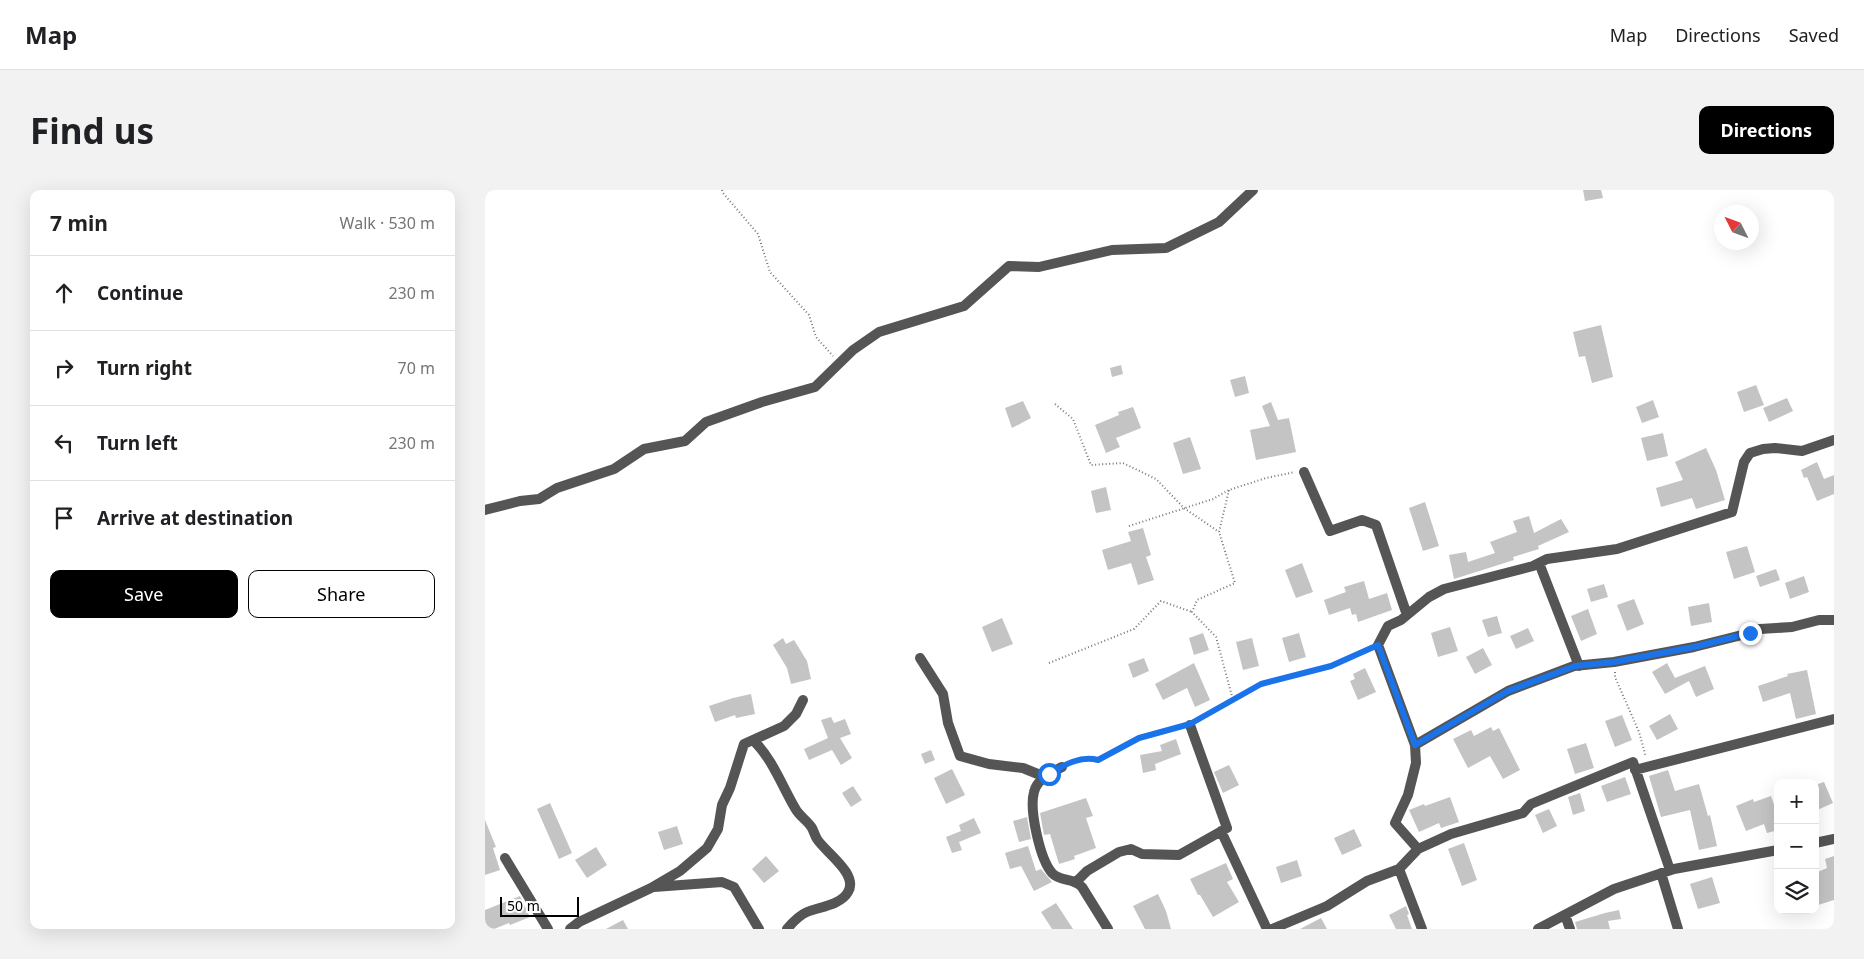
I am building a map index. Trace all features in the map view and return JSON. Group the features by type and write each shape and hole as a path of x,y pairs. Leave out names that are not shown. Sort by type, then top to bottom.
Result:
{"street":[{"path":"485,510 520,501 539,499 557,488 613,469 644,449 685,441 706,422 762,402 815,387 853,350 879,332 964,306 1009,266 1039,266 1112,250 1166,248 1219,222 1253,190"},
{"path":"1418,849 1395,824 1408,795 1416,763 1415,745 1378,645 1388,626 1401,620 1429,597 1444,590 1539,563 1547,559 1617,549 1732,512 1744,462 1751,453 1763,448 1802,451 1834,440"},
{"path":"1304,472 1330,532 1362,520 1376,525 1407,615"},
{"path":"1539,563 1579,666"},
{"path":"1415,745 1508,691 1575,666 1614,662 1694,647 1760,629 1792,628 1819,620 1834,620"},
{"path":"921,658 943,694 948,723 960,756 989,764 1023,768 1045,777"},
{"path":"570,929 593,915 651,888 680,871 707,848 718,829 722,805 731,788 744,744 784,726 796,714 803,700"},
{"path":"1635,770 1834,719"},
{"path":"1077,882 1087,871 1119,852 1131,850 1142,854 1179,855 1227,828 1190,724"},
{"path":"753,740 769,761 796,811 813,829 817,839 829,851 850,879 849,891 845,896 837,902 805,912 787,929"},
{"path":"1273,929 1327,906 1367,881 1399,869 1418,849 1451,834 1523,813 1531,804 1633,762 1666,872 1678,929"},
{"path":"1061,766 1039,782 1034,791 1033,806 1042,854 1053,875 1077,882 1107,929"},
{"path":"1221,831 1267,929"},
{"path":"1819,841 1834,839"},
{"path":"1539,929 1614,888 1666,872 1774,851"},
{"path":"505,858 548,929"},
{"path":"1399,869 1422,929"},
{"path":"651,888 722,882 734,887 759,929"},
{"path":"1565,915 1570,929"}],"path":[{"path":"722,190 758,234 771,272 809,315 816,337 839,364"},
{"path":"1055,404 1073,419 1091,465 1123,463 1156,479 1184,508 1219,532"},
{"path":"1129,526 1213,499 1229,490 1266,478 1304,472"},
{"path":"1192,612 1197,600 1235,583 1219,532 1229,490"},
{"path":"1049,663 1134,629 1161,601 1192,612 1216,637 1233,700"},
{"path":"1061,766 1088,757 1098,760 1139,738 1190,724 1261,684 1331,666 1378,645"},
{"path":"1614,662 1615,677 1639,732 1649,766"}],"building":[{"path":"1583,190 1601,190 1603,198 1585,201"},
{"path":"1601,325 1613,377 1592,383 1585,356 1579,357 1573,332"},
{"path":"1121,365 1123,374 1112,377 1110,368"},
{"path":"1245,376 1249,393 1235,397 1230,380"},
{"path":"1756,385 1764,405 1744,412 1737,392"},
{"path":"1787,398 1793,411 1769,422 1763,408"},
{"path":"1653,400 1659,417 1642,423 1636,407"},
{"path":"1023,401 1031,418 1012,428 1005,408"},
{"path":"1271,402 1278,420 1289,418 1296,452 1256,460 1250,430 1270,426 1262,406"},
{"path":"1133,407 1141,428 1116,438 1120,447 1106,453 1095,425 1119,415 1118,412"},
{"path":"1663,433 1668,456 1647,461 1641,438"},
{"path":"1190,437 1201,469 1183,474 1173,443"},
{"path":"1706,448 1716,470 1725,500 1696,509 1692,498 1661,507 1656,488 1683,480 1675,462"},
{"path":"1817,462 1824,479 1834,475 1834,494 1817,501 1807,477 1804,478 1801,470"},
{"path":"1106,487 1111,510 1096,513 1091,491"},
{"path":"1425,502 1439,546 1423,551 1409,508"},
{"path":"1529,516 1534,533 1561,519 1569,532 1538,546 1539,549 1513,557 1514,560 1454,579 1449,555 1466,552 1468,562 1495,553 1490,542 1517,532 1513,521"},
{"path":"1143,528 1151,555 1146,557 1154,580 1138,585 1131,563 1108,570 1102,550 1131,541 1128,532"},
{"path":"1747,546 1755,572 1734,579 1726,552"},
{"path":"1302,563 1313,592 1296,598 1285,570"},
{"path":"1776,569 1780,580 1760,587 1756,576"},
{"path":"1804,576 1809,592 1790,599 1785,583"},
{"path":"1364,581 1369,599 1387,593 1392,610 1358,622 1356,614 1352,615 1350,608 1329,615 1324,600 1346,592 1344,587"},
{"path":"1604,584 1608,597 1591,602 1587,589"},
{"path":"1634,599 1644,624 1627,631 1617,605"},
{"path":"1709,603 1712,622 1691,626 1688,607"},
{"path":"1588,609 1597,634 1581,641 1571,616"},
{"path":"1497,616 1502,633 1488,637 1482,620"},
{"path":"1002,618 1013,644 992,652 982,627"},
{"path":"1450,627 1458,651 1438,657 1431,633"},
{"path":"1528,628 1534,641 1516,649 1510,636"},
{"path":"1203,633 1209,650 1194,655 1189,638"},
{"path":"1299,633 1306,657 1289,662 1282,638"},
{"path":"783,638 786,644 794,640 807,661 811,679 791,684 787,668 773,645"},
{"path":"1252,638 1259,666 1243,670 1236,642"},
{"path":"1483,648 1492,665 1475,674 1466,657"},
{"path":"1144,658 1149,671 1133,678 1128,664"},
{"path":"1194,663 1210,700 1195,707 1187,688 1163,700 1155,684"},
{"path":"1667,663 1675,678 1705,666 1714,689 1696,697 1689,681 1665,694 1652,672"},
{"path":"1365,668 1376,692 1358,700 1350,681 1355,679 1353,674"},
{"path":"1807,670 1816,714 1796,719 1790,693 1763,702 1758,686 1788,676 1787,674"},
{"path":"751,694 755,714 736,718 735,715 715,722 709,706"},
{"path":"1670,714 1678,729 1657,740 1649,726"},
{"path":"1622,715 1632,740 1615,747 1605,721"},
{"path":"831,717 834,723 845,719 851,734 840,738 852,758 841,765 832,750 809,760 804,749 828,738 821,720"},
{"path":"1491,727 1493,731 1499,728 1520,770 1503,779 1490,756 1468,768 1453,739 1471,730 1474,736"},
{"path":"1176,739 1181,754 1155,764 1156,770 1143,773 1140,755 1162,751 1160,745"},
{"path":"1586,743 1594,768 1575,774 1567,749"},
{"path":"931,750 935,760 925,764 921,754"},
{"path":"1229,765 1239,785 1223,793 1214,772"},
{"path":"952,769 965,795 946,804 934,778"},
{"path":"1668,770 1675,791 1699,784 1708,816 1710,815 1717,846 1699,850 1690,810 1661,817 1649,776"},
{"path":"1625,777 1631,794 1607,802 1601,786"},
{"path":"1824,782 1833,803 1819,809 1819,784"},
{"path":"853,786 862,800 851,807 842,793"},
{"path":"1580,793 1585,811 1573,815 1568,797"},
{"path":"1771,796 1774,805 1774,831 1767,833 1764,824 1746,831 1736,806 1753,799 1754,802"},
{"path":"1450,797 1459,822 1441,828 1439,823 1419,832 1409,810"},
{"path":"1086,798 1093,816 1086,818 1096,848 1074,856 1075,859 1059,864 1050,834 1044,835 1040,813"},
{"path":"550,803 572,853 559,859 537,809"},
{"path":"1549,809 1557,826 1543,833 1535,815"},
{"path":"1027,817 1031,839 1019,842 1013,821"},
{"path":"974,818 981,833 959,842 962,850 952,853 946,837 961,831 959,825"},
{"path":"485,820 496,847 493,848 500,870 485,875"},
{"path":"677,826 683,844 664,850 658,832"},
{"path":"1354,829 1362,846 1342,855 1334,838"},
{"path":"1464,843 1477,880 1462,886 1448,849"},
{"path":"1028,846 1036,871 1041,869 1052,882 1034,891 1021,866 1010,869 1005,853"},
{"path":"596,847 607,865 587,878 575,860"},
{"path":"766,856 779,871 764,883 752,869"},
{"path":"1834,856 1834,900 1819,905 1819,871 1827,868 1825,859"},
{"path":"1297,860 1302,876 1281,883 1276,867"},
{"path":"1226,863 1233,879 1227,882 1239,902 1213,917 1190,879"},
{"path":"1712,877 1720,903 1698,909 1690,884"},
{"path":"1158,894 1166,911 1171,929 1145,929 1133,906"},
{"path":"520,896 530,917 510,925 509,923 494,929 485,929 485,910"},
{"path":"1056,903 1073,929 1052,929 1041,912"},
{"path":"1406,906 1412,929 1396,929 1389,915"},
{"path":"1619,910 1621,919 1608,921 1610,929 1577,929 1575,922"},
{"path":"1321,918 1327,929 1300,929"},
{"path":"623,920 628,929 606,929"}],"route":[{"path":"1049,774 1061,766 1088,757 1098,760 1139,738 1190,724 1261,684 1331,666 1378,645 1415,745 1508,691 1575,666 1614,662 1694,647 1750,633"}]}
